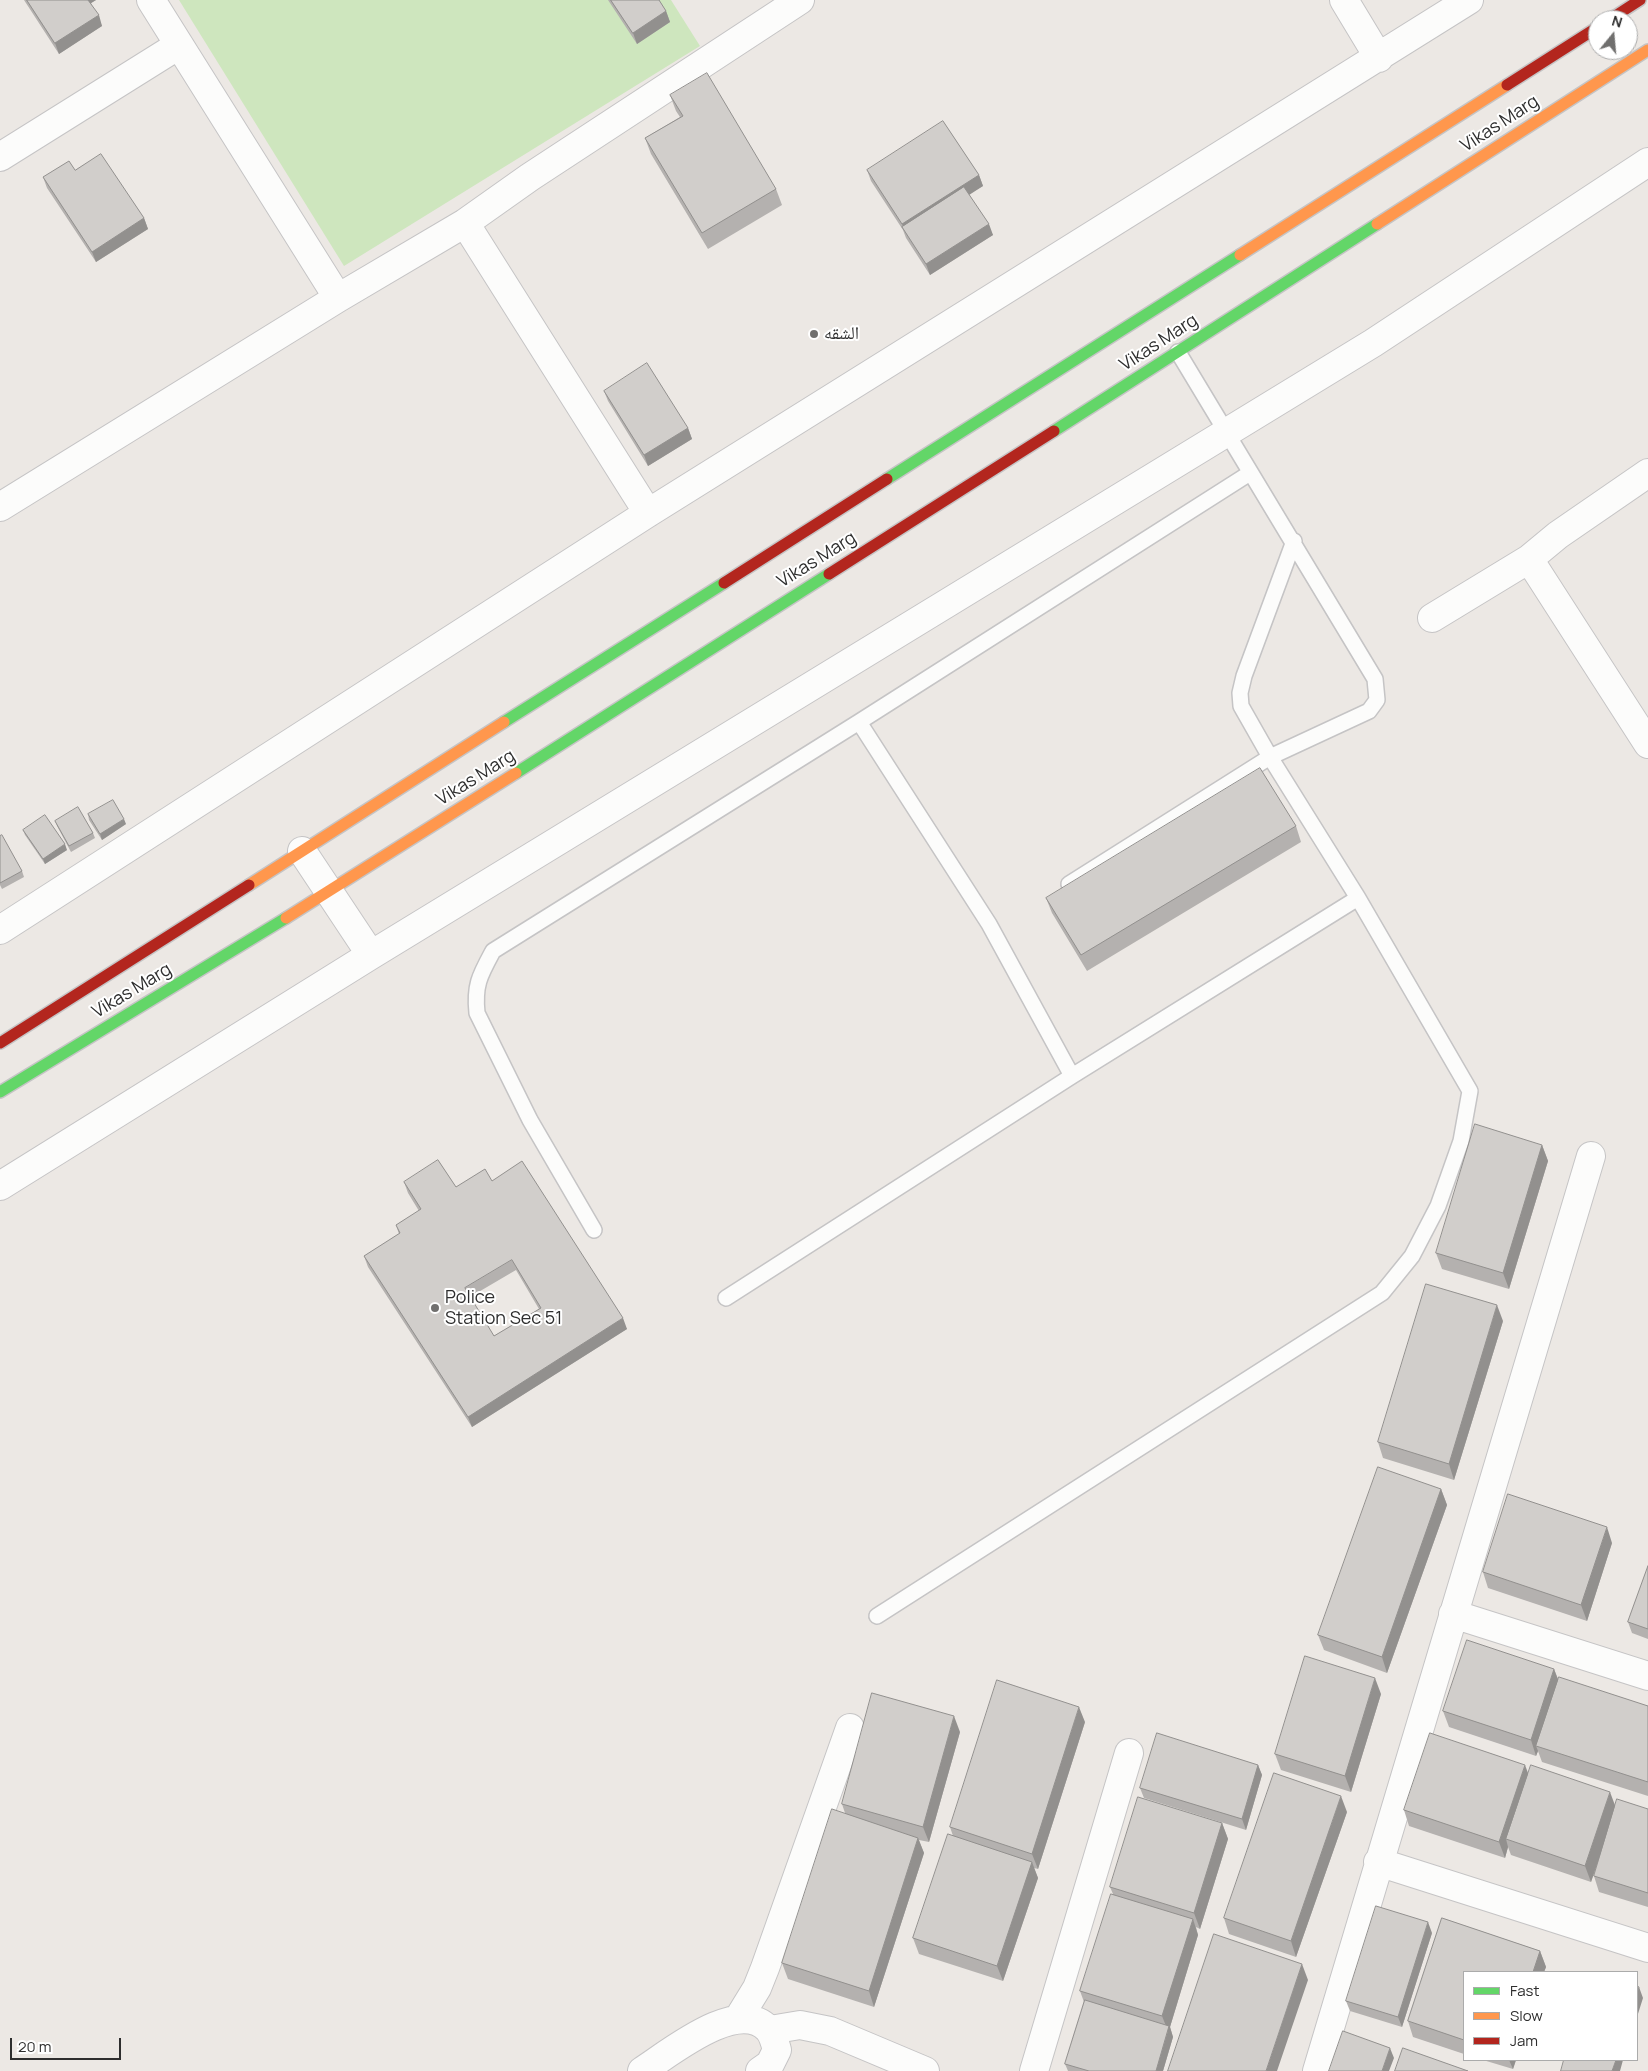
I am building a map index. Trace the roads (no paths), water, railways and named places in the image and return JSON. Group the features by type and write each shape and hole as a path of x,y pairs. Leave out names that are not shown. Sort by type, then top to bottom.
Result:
{"main road":[{"path":"1624,10 1640,0"},
{"name":"Vikas Marg","path":"0,1043 1588,33"},
{"name":"Vikas Marg","path":"0,1092 330,891 1178,352 1648,50"}],"street":[{"path":"151,0 338,298"},
{"path":"0,507 338,298 465,223 530,177 800,0"},
{"path":"1344,0 1378,58"},
{"path":"0,930 648,513 1469,0"},
{"path":"0,157 179,45"},
{"path":"0,1186 370,955 1373,343 1648,162"},
{"path":"465,223 648,513"},
{"path":"1432,618 1529,559 1558,535 1648,473"},
{"path":"1529,559 1648,744"},
{"path":"302,851 330,891 370,955"},
{"path":"1316,2071 1591,1156"},
{"path":"1453,1614 1648,1676"},
{"path":"738,2019 757,1988 765,1968 850,1728"},
{"path":"1034,2071 1129,1753"},
{"path":"1378,1862 1648,1948"},
{"path":"642,2071 715,2026 738,2019 758,2021 770,2030 777,2050 770,2064 760,2071"},
{"path":"770,2030 800,2025 830,2030 925,2071"}],"lane":[{"path":"1068,885 1270,757 1369,711 1377,700 1375,679 1178,352"},
{"path":"594,1230 530,1120 477,1013 475,993 481,971 493,951 860,722 1250,473"},
{"path":"877,1616 1382,1293 1412,1256 1438,1206 1461,1141 1470,1091 1358,898 1270,757 1241,706 1240,694 1244,676 1294,542"},
{"path":"860,722 989,924 1072,1076"},
{"path":"726,1298 1072,1076 1358,898"}],"place":[{"name":"الشقه","path":"814,334"},
{"name":"Police Station Sec 51","path":"435,1308"}]}
